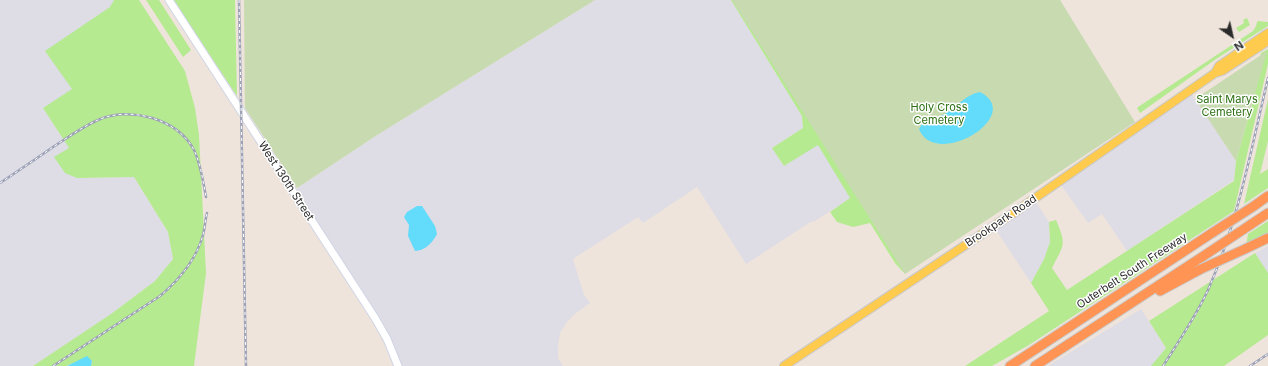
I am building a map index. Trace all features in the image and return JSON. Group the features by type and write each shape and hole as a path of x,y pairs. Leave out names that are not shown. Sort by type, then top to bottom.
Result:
{"highway":[{"name":"Outerbelt South Freeway","path":"1010,366 1268,196"},
{"path":"1091,330 1268,213"},
{"path":"1035,366 1079,337 1173,283 1268,238"}],"main road":[{"name":"West 130th Street","path":"169,0 375,318 387,339 398,366"},
{"name":"Brookpark Road","path":"784,366 1015,212 1214,73 1219,66 1268,33"},
{"name":"Brookpark Road","path":"1214,73 1222,71 1268,40"}],"shaded area":[{"path":"114,0 72,90 43,108 69,148 77,178 134,177 168,232 173,259 155,281 111,314 33,366 0,366 0,1"},
{"path":"595,0 731,0 802,116 803,128 772,148 784,166 818,144 851,198 813,222 812,221 746,264 697,187 643,223 638,217 573,259 584,295 590,303 576,313 567,322 560,333 558,358 563,366 400,366 394,350 297,188 374,137"},
{"path":"1192,94 1236,161 1234,180 1127,251 1102,214 1088,223 1061,185"},
{"path":"1036,202 1049,222 1050,242 1044,259 1031,283 996,230"},
{"path":"1268,246 1268,273 1255,253"},
{"path":"1141,309 1166,348 1152,366 1048,366"}],"green space":[{"path":"114,0 139,0 185,71 195,108 199,135 206,273 194,366 91,366 92,361 70,364 67,366 33,366 111,314 155,281 173,259 168,232 134,177 77,178 65,173 54,157 69,148 43,108 72,89 45,51 110,7"},
{"path":"146,0 159,0 191,50 183,57"},
{"path":"173,0 235,0 237,96"},
{"path":"244,0 595,0 374,137 297,188 245,108"},
{"path":"731,0 744,0 910,257 905,274 895,263 870,223 853,227 837,222 830,212 850,198 818,145 784,166 772,148 803,128 802,116"},
{"name":"Holy Cross Cemetery","path":"732,0 1060,0 1135,122 905,274"},
{"path":"1247,18 1250,25 1239,32 1236,28 1244,23 1243,20"},
{"path":"1258,21 1268,22 1268,26 1216,59 1140,113 1137,108 1138,107 1253,31"},
{"path":"1268,49 1268,64 1234,211 1029,345 992,366 965,366 1049,311 1031,283 1044,259 1050,242 1049,222 1056,220 1062,235 1063,245 1052,268 1067,290 1234,181 1236,161 1255,94 1255,73 1261,53"},
{"name":"Saint Marys Cemetery","path":"1267,51 1236,161 1195,99"},
{"path":"1268,99 1268,141 1260,174 1268,169 1268,188 1244,204"},
{"path":"1268,221 1268,235 1246,246 1248,234"},
{"path":"1255,253 1268,273 1268,335 1224,366 1151,366 1166,348 1149,321"}],"water":[{"path":"980,92 991,102 992,114 985,125 973,135 957,142 942,144 928,140 919,129 922,124 943,115 970,95"},
{"path":"417,206 422,206 435,226 437,234 428,246 419,251 415,251 408,236 409,225 404,217 407,212"},
{"path":"87,356 92,361 91,366 67,366"}],"railway":[{"path":"239,0 246,366"},
{"path":"1163,366 1187,328 1208,290 1228,238 1243,186 1268,78"},
{"path":"0,183 80,129 98,120 124,114 138,115 164,123 176,130 186,139 194,150 198,161 202,173 206,197"},
{"path":"53,366 160,296 174,283 186,269 196,253 203,235 207,213"},
{"path":"1250,366 1268,354"}]}
